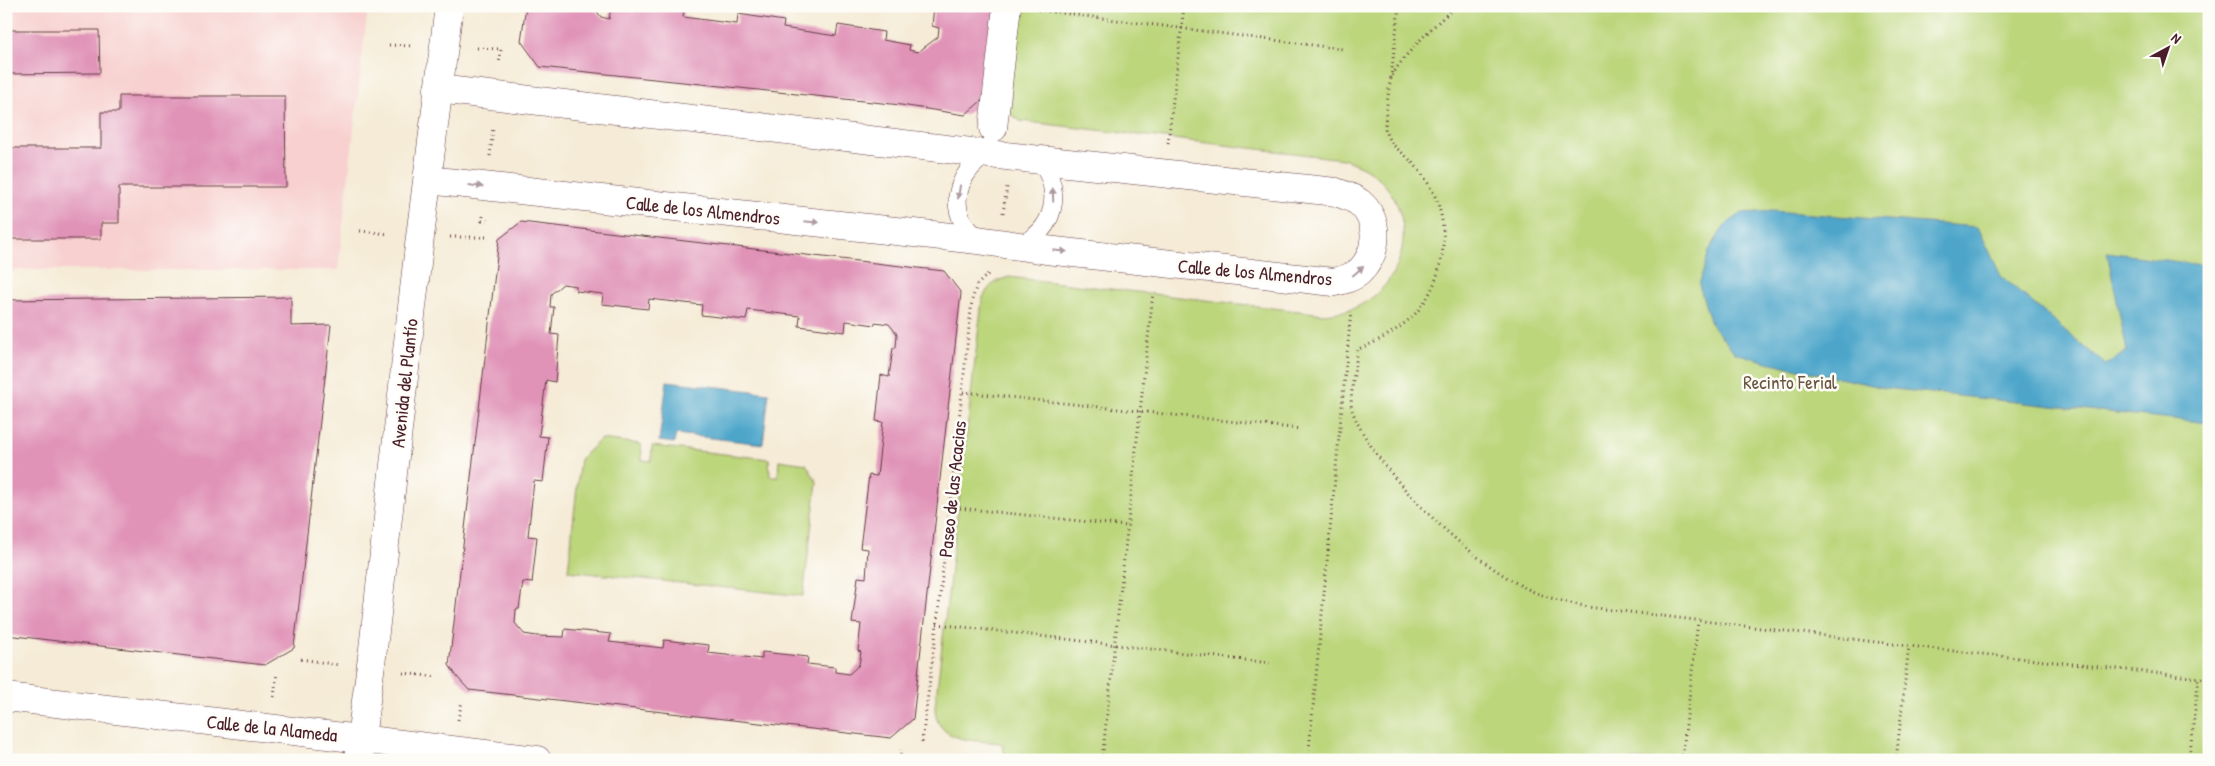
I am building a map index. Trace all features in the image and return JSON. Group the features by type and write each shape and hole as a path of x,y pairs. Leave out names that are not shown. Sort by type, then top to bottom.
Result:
{"street":[{"name":"Avenida del Plantío","path":"360,749 449,6"},
{"path":"993,128 1018,8"},
{"name":"Calle de los Almendros","path":"428,180 1334,282 1349,278 1359,272 1368,261 1375,237 1372,222 1360,203 1349,196 1336,192 987,154 438,89"},
{"name":"Calle de la Alameda","path":"6,697 360,749 537,760"}],"lane":[{"path":"987,154 968,169 961,182 958,196 960,213 964,223 999,243 1036,237 1047,222 1051,213 1054,195 1050,176 1040,160"}],"path":[{"path":"1168,149 1184,6"},
{"path":"1399,6 1385,128 1390,142 1410,160 1431,187 1442,213 1445,247 1431,291 1416,313 1394,331 1370,345 1358,349 1351,408 1382,463 1449,533 1509,578 1539,594 1588,607 1909,646 2209,679"},
{"path":"1391,78 1415,46 1449,12 1458,6"},
{"path":"1018,8 1343,49"},
{"path":"490,221 482,221 500,49"},
{"name":"Paseo de las Acacias","path":"922,742 937,624 972,300 978,285 996,266 999,243"},
{"path":"1102,760 1154,285"},
{"path":"1308,760 1352,311"},
{"path":"963,392 1301,429"},
{"path":"950,506 1127,526"},
{"path":"1682,760 1698,621"},
{"path":"937,624 1270,663"},
{"path":"1896,760 1909,646"},
{"path":"2189,760 2199,677"},
{"path":"900,760 902,750"},
{"path":"990,760 997,758 1016,760"}],"shaded area":[{"path":"6,6 368,6 338,270 6,270"}],"green space":[{"name":"Recinto Ferial","path":"1016,6 2209,6 2209,760 1007,760 1001,743 968,740 949,733 937,719 935,707 982,300 989,288 995,282 1009,277 1324,314 1355,308 1381,290 1393,274 1400,256 1403,238 1401,219 1395,200 1384,184 1368,170 1343,159 1020,121 1012,115 1006,106"},
{"path":"601,439 641,444 642,460 651,461 652,446 769,459 770,476 778,476 779,460 806,464 817,482 803,596 568,571 580,459"}],"water":[{"path":"1773,211 1978,227 2001,276 2106,365 2127,351 2107,252 2209,266 2209,423 1885,388 1771,363 1735,353 1711,324 1699,285 1709,251 1724,226 1742,213"},
{"path":"667,381 769,393 763,444 676,434 674,443 659,441"}],"building":[{"path":"526,6 593,6 601,17 609,19 611,8 637,12 638,6 663,6 684,9 683,17 737,24 738,14 784,21 783,28 836,36 838,25 884,32 883,40 910,45 909,50 918,52 938,37 939,28 932,26 934,6 999,6 988,95 965,115 901,105 540,67 521,41"},
{"path":"6,30 99,30 100,73 6,74"},
{"path":"119,96 285,96 286,187 119,187 119,223 101,223 101,239 6,239 6,148 101,148 101,112 119,112"},
{"path":"521,222 944,271 961,293 913,719 891,738 469,690 458,678 449,665 499,239","holes":["563,284 576,286 576,291 603,294 602,304 648,309 649,299 702,305 701,315 746,320 748,310 800,316 799,326 845,332 846,321 875,325 875,322 889,324 897,334 896,348 893,348 889,377 881,375 876,421 883,422 877,476 869,475 860,548 868,549 866,578 858,577 852,623 861,624 858,651 861,652 859,665 849,674 835,672 835,667 807,664 808,657 762,652 762,659 708,653 709,645 664,640 663,648 609,642 611,634 565,629 564,637 537,636 524,634 515,623 516,609 519,609 523,582 532,583 537,537 528,536 534,481 543,482 548,437 539,436 546,380 555,382 559,335 551,334 554,307 550,307 551,294"]},
{"path":"291,297 291,326 331,325 294,648 265,665 6,635 6,300"}]}
